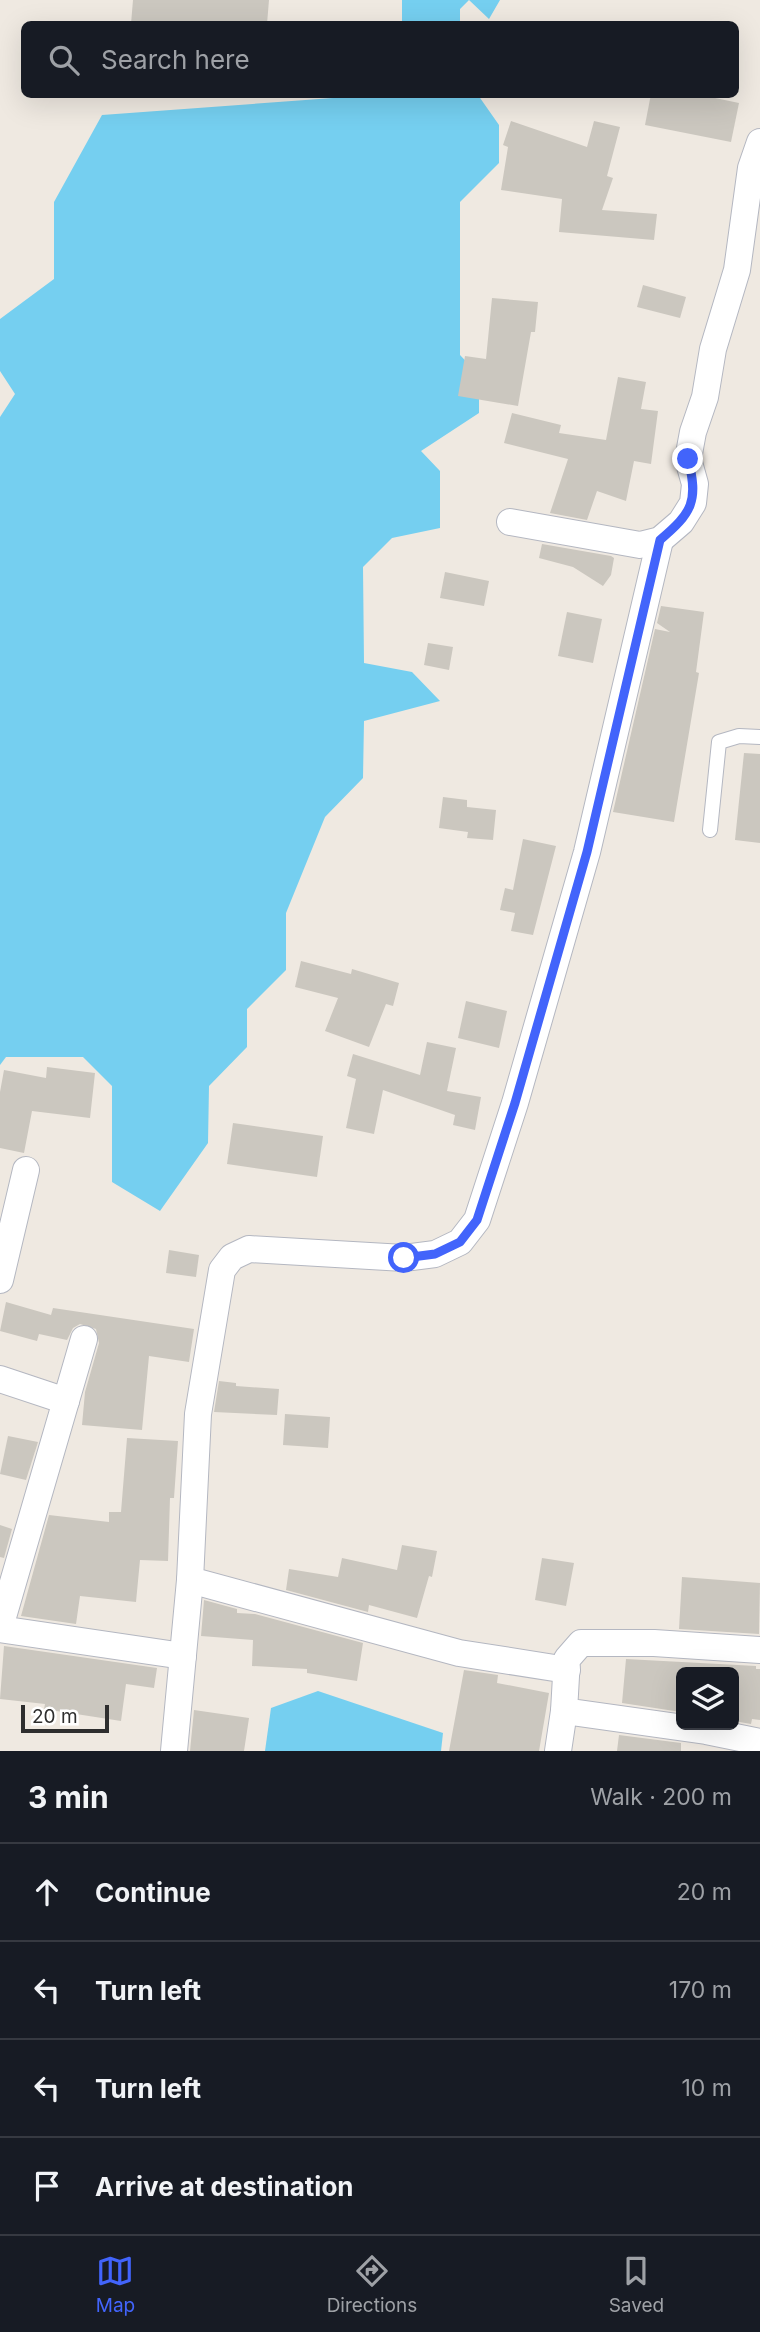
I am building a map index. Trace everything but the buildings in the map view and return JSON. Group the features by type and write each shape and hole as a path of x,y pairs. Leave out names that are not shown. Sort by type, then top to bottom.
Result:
{"street":[{"path":"510,522 640,545 660,540 681,522 693,503 695,484 688,459 693,432 705,397 713,349 737,270 751,168 760,142"},
{"path":"174,1751 190,1580 198,1414 222,1270 232,1257 248,1249 404,1258 435,1254 460,1242 477,1220 515,1103 587,852 660,540"},
{"path":"0,1280 26,1170"},
{"path":"84,1339 0,1628 183,1656"},
{"path":"0,1379 66,1401"},
{"path":"190,1580 459,1653 567,1670"},
{"path":"558,1751 568,1659 582,1643 654,1643 760,1650"},
{"path":"564,1711 706,1731 760,1742"}],"lane":[{"path":"710,830 719,742 739,736 760,737"}],"water":[{"path":"402,0 469,0 460,9 460,21 402,21"},
{"path":"469,0 500,0 489,19"},
{"path":"333,98 480,98 499,125 499,163 460,202 460,355 479,375 479,413 421,451 440,471 440,528 392,538 363,567 364,663 412,672 440,701 364,721 363,778 325,817 286,913 286,970 247,1009 247,1047 209,1086 208,1143 160,1211 112,1182 112,1086 83,1057 6,1057 0,1065 0,417 15,394 0,371 0,319 54,279 54,202 102,115"},
{"path":"318,1691 443,1733 441,1751 265,1751 271,1708"}],"route":[{"path":"404,1258 435,1254 460,1242 477,1220 515,1103 587,852 660,540 681,522 693,503 695,484 688,459"}]}
